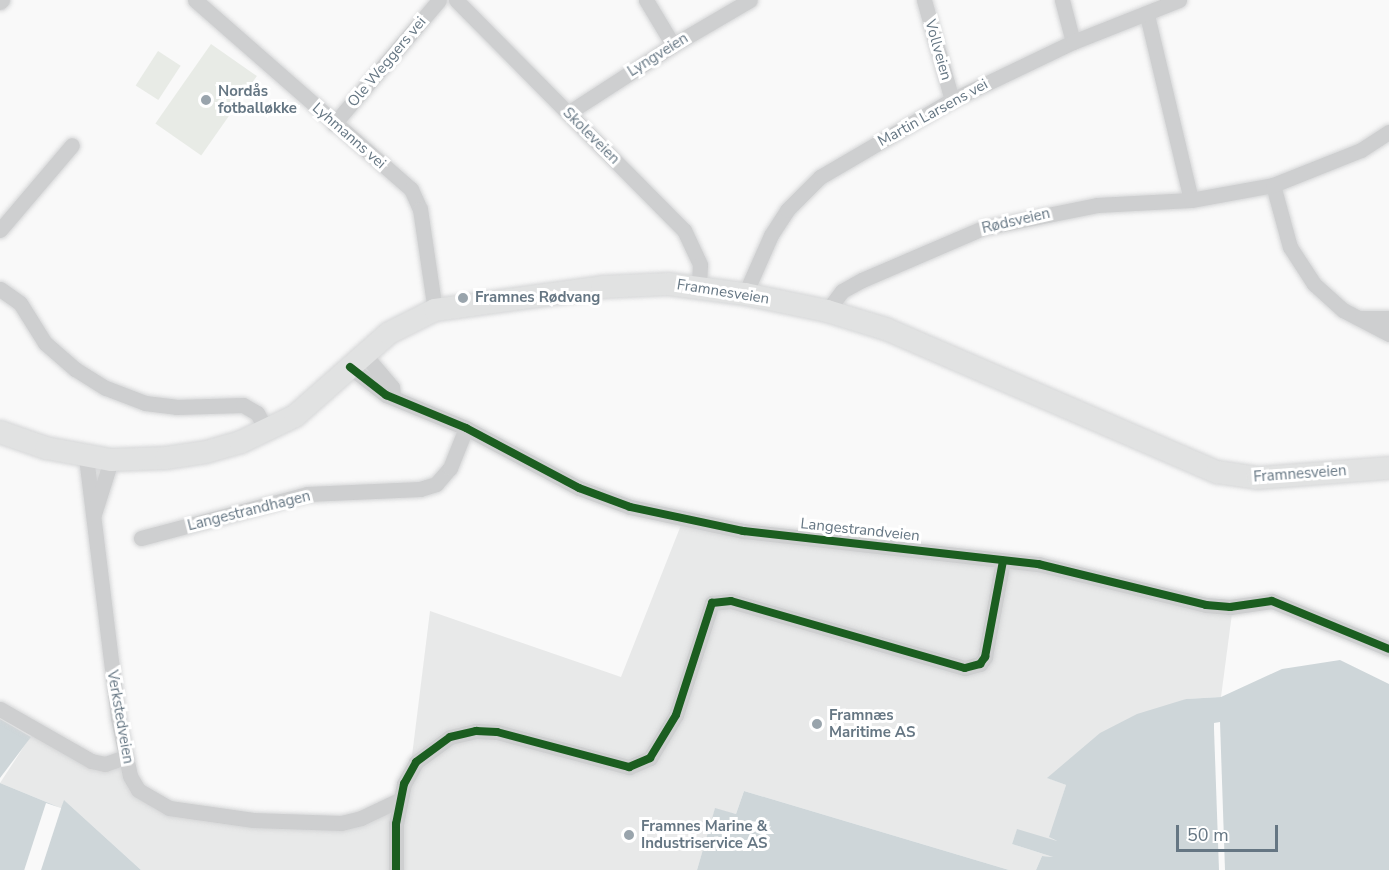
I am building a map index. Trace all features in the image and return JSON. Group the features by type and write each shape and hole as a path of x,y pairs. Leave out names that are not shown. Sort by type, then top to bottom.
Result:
{"main road":[{"name":"Framnesveien","path":"0,432 86,457 111,460 166,458 206,452 267,431 308,406 357,361 407,322 435,310 602,287 699,286 827,311 917,340 1217,472 1258,478 1389,468"}],"street":[{"name":"Lyhmanns vei","path":"195,0 416,197 435,310"},
{"name":"Ole Weggers vei","path":"334,124 439,0"},
{"name":"Skoleveien","path":"456,0 684,230 700,265 699,286"},
{"path":"646,0 673,45"},
{"name":"Lyngveien","path":"568,113 673,45 750,0"},
{"name":"Vollveien","path":"924,0 952,100"},
{"path":"1062,0 1073,42"},
{"name":"Martin Larsens vei","path":"745,294 771,235 803,191 952,100 1073,42 1147,15 1179,0"},
{"path":"1147,15 1191,200"},
{"name":"Rødsveien","path":"827,311 842,291 862,280 983,228 1098,205 1191,200 1273,185 1361,150 1389,132"},
{"path":"0,230 72,145"},
{"path":"1273,185 1284,232 1300,266 1324,295 1389,334"},
{"path":"0,289 20,303 45,343 75,369 106,388 146,403 176,407 243,405 257,413 267,431"},
{"path":"1360,318 1389,318"},
{"name":"Langestrandveien","path":"357,361 386,395 393,394 466,428 596,496 683,520 776,535 1038,564 1206,605 1230,607 1272,601 1389,649"},
{"name":"Langestrandhagen","path":"141,538 307,494 420,489 436,484 450,468 466,428"},
{"name":"Verkstedveien","path":"86,457 104,619 125,757 130,777 148,799 199,815 341,823 361,818 399,800"},
{"name":"Verkstedveien","path":"94,514 111,460"},
{"path":"396,870 399,800 410,772 428,750 450,737 476,731 497,732 615,765 638,766 650,758 676,715 709,608 720,600 951,665 966,668 980,664 1003,561"},
{"path":"0,709 91,761 105,764 125,757"}],"shaded area":[{"name":"Nordås fotballøkke","path":"211,44 257,76 201,156 155,123"},
{"path":"158,51 181,66 158,100 136,85"},
{"path":"683,520 1038,564 1233,606 1221,697 1186,699 1048,778 1066,785 1050,837 1057,842 1017,830 1012,844 1053,857 1042,856 1036,870 1009,870 744,791 736,814 715,809 697,870 141,870 65,801 61,808 0,783 36,728 91,761 125,757 130,776 169,808 341,823 399,800 410,772 430,611 621,677"},
{"path":"1340,660 1389,684 1389,870 1036,870 1042,856 1053,857 1012,844 1017,829 1057,841 1049,837 1066,785 1047,778 1100,733 1137,714 1186,699 1221,697 1282,669"},
{"path":"0,719 31,737 0,778"},
{"path":"0,783 61,808 64,800 141,870 0,870"},
{"path":"744,791 1009,870 697,870 715,808 736,814"}],"pier":[{"path":"1220,722 1225,870 1219,870 1214,729 1214,723"},
{"path":"46,803 61,808 41,870 24,870"}],"cycle path":[{"path":"350,367 386,395 466,428 579,488 630,507 743,531 1038,564 1206,605 1230,607 1272,601 1389,649"},
{"path":"396,870 396,824 404,784 416,762 450,737 476,731 497,732 629,767 650,758 676,715 712,603 731,601 965,668 980,664 985,657 1003,561"}],"place":[{"name":"Nordås fotballøkke","path":"206,100"},
{"name":"Framnes Rødvang","path":"463,298"},
{"name":"Framnæs Maritime AS","path":"817,724"},
{"name":"Framnes Marine & Industriservice AS","path":"629,835"}]}
